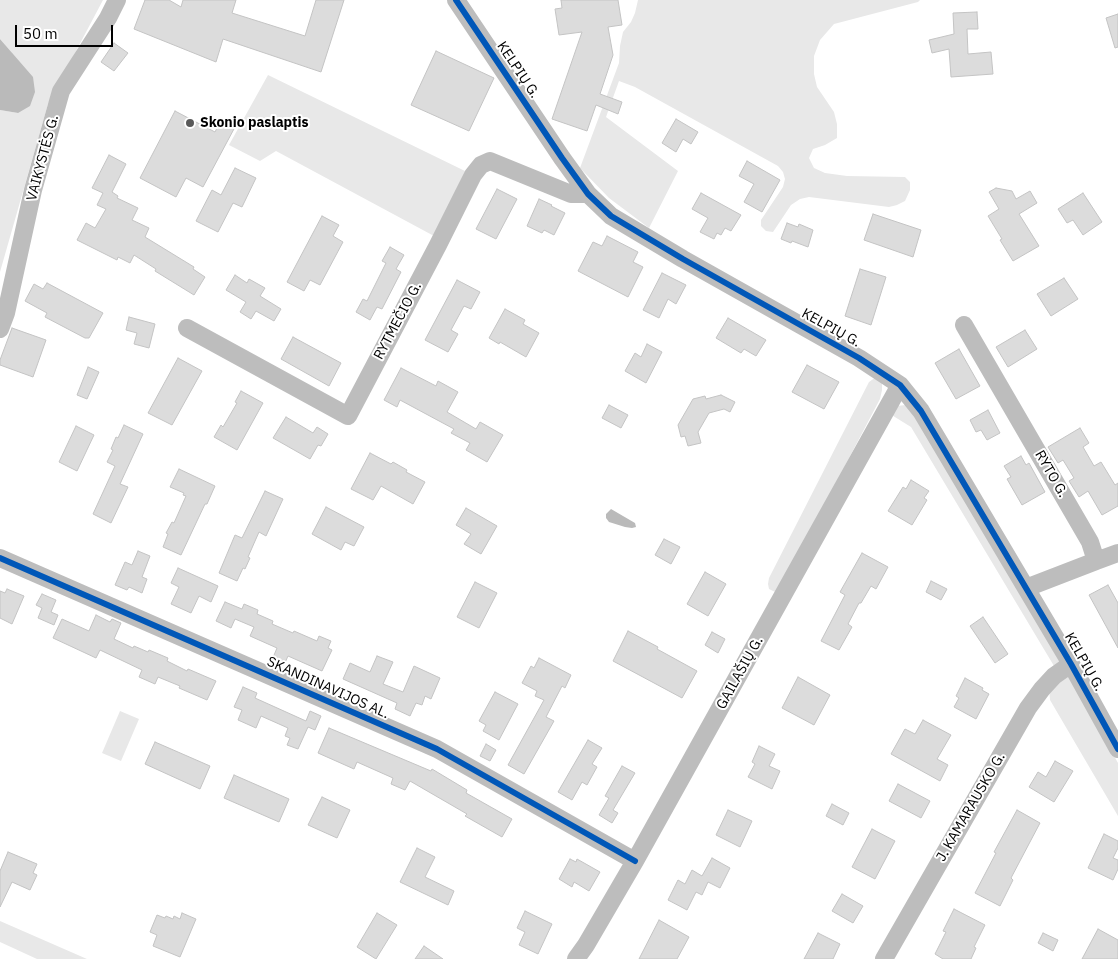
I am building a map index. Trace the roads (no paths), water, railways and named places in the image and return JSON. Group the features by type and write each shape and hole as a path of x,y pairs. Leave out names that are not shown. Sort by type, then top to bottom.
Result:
{"street":[{"name":"VAIKYSTĖS G.","path":"0,329 6,313 33,190 61,91 108,18 117,0"},
{"name":"KELPIŲ G.","path":"456,0 562,158 588,194 611,216 683,259 859,358 900,385 921,411 1072,664 1118,749"},
{"name":"RYTMEČIO G.","path":"187,328 348,416 473,175 481,166 490,161 571,194 588,194"},
{"name":"RYTO G.","path":"964,325 1090,542 1096,561"},
{"name":"GAILAŠIŲ G.","path":"576,959 635,860 900,385"},
{"path":"1026,588 1118,553"},
{"name":"SKANDINAVIJOS AL.","path":"0,558 437,749 635,860"},
{"name":"J. KAMARAUSKO G.","path":"884,959 1028,708 1054,676 1072,664"}],"place":[{"name":"Skonio paslaptis","path":"190,123"}]}
